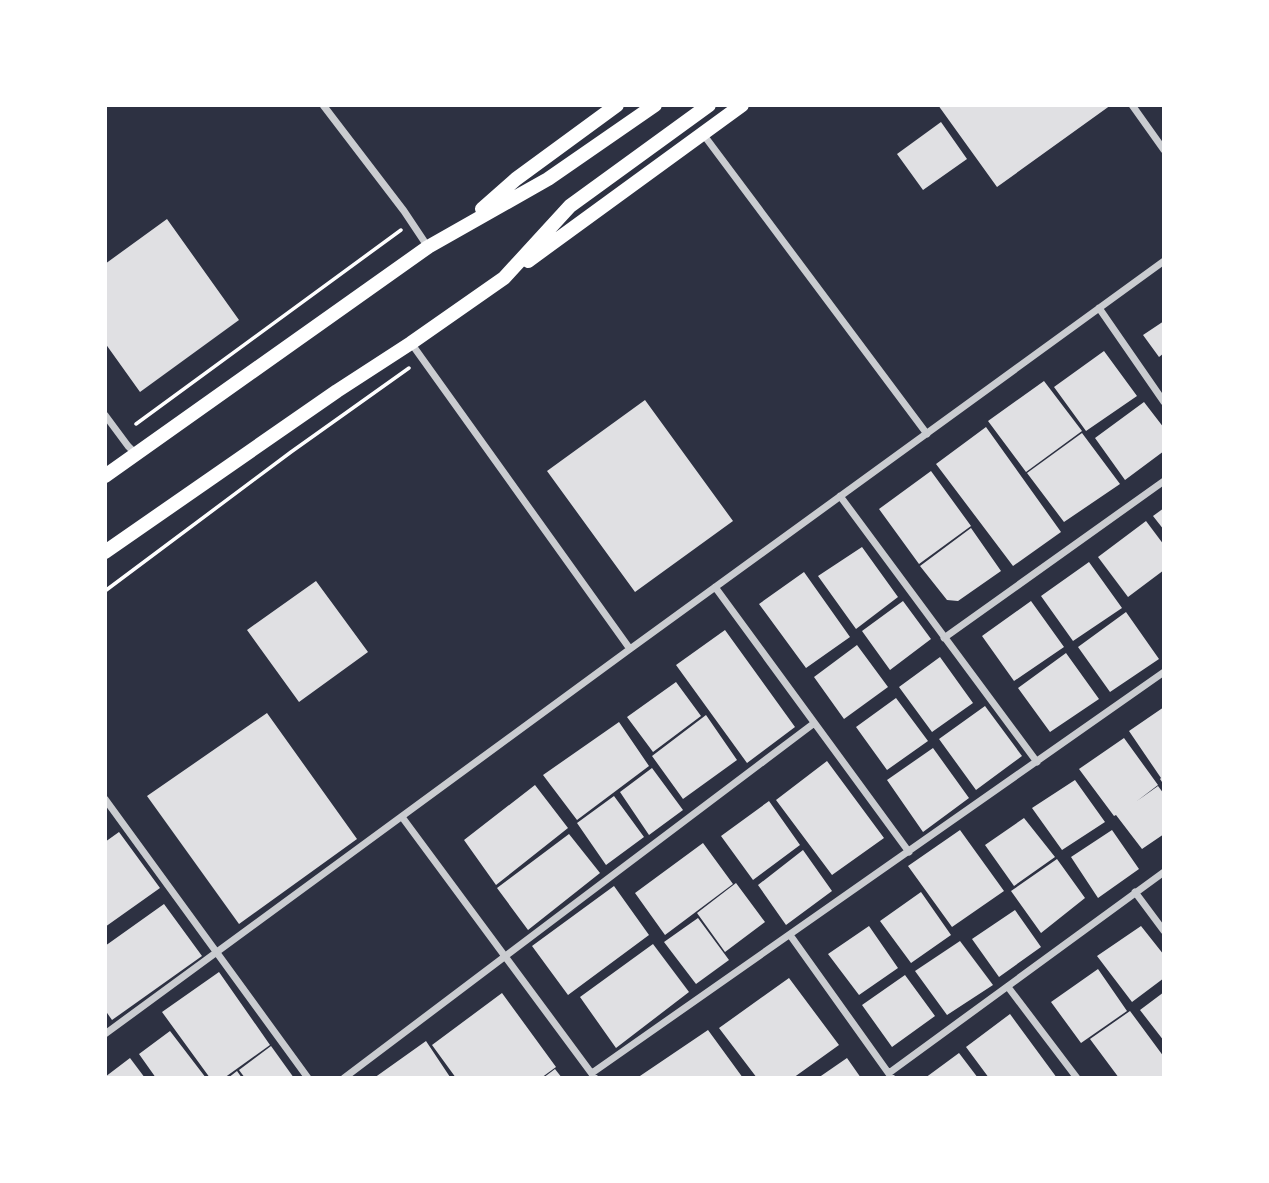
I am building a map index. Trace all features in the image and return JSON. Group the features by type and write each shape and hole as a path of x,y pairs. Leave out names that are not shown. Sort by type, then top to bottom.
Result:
{"main road":[{"path":"461,227 516,179 617,105"},
{"path":"105,476 428,247 548,179 655,105"},
{"path":"504,278 570,206 709,105"},
{"path":"105,552 504,278 743,105"}],"street":[{"path":"323,105 428,247"},
{"path":"1132,105 1164,150"},
{"path":"703,133 927,434"},
{"path":"105,1034 1164,261"},
{"path":"1156,267 1164,273"},
{"path":"1099,308 1164,401"},
{"path":"411,343 630,649"},
{"path":"105,415 135,453"},
{"path":"944,638 1164,481"},
{"path":"840,496 1037,762"},
{"path":"715,587 909,852"},
{"path":"402,817 594,1076 1164,672"},
{"path":"344,1078 813,723"},
{"path":"105,799 309,1078"},
{"path":"790,936 891,1076 1164,872"},
{"path":"1135,892 1164,932"},
{"path":"1007,987 1077,1078"}],"path":[{"path":"136,424 411,222"},
{"path":"105,591 422,358"}],"building":[{"path":"938,105 1111,105 997,187"},
{"path":"941,122 967,159 923,190 897,154"},
{"path":"167,219 239,320 140,392 105,343 105,264"},
{"path":"1164,321 1164,353 1159,357 1143,335"},
{"path":"1104,351 1137,396 1086,431 1054,387"},
{"path":"1044,381 1082,431 1026,472 988,421"},
{"path":"645,400 733,521 635,592 547,471"},
{"path":"1144,402 1164,428 1164,451 1125,480 1095,438"},
{"path":"986,427 1061,532 1013,566 936,464"},
{"path":"1082,433 1120,484 1064,522 1027,473"},
{"path":"931,471 971,526 919,564 879,509"},
{"path":"1164,508 1164,530 1153,516"},
{"path":"1146,521 1164,545 1164,570 1128,597 1098,557"},
{"path":"971,528 1001,571 958,601 947,600 920,566"},
{"path":"862,547 898,597 856,629 818,576"},
{"path":"1089,562 1122,608 1073,641 1041,596"},
{"path":"804,572 850,637 806,668 759,604"},
{"path":"316,581 368,652 299,702 247,630"},
{"path":"903,601 931,639 890,670 862,631"},
{"path":"1031,601 1064,647 1014,681 982,636"},
{"path":"1126,612 1159,659 1110,692 1078,647"},
{"path":"725,630 795,727 747,763 676,665"},
{"path":"857,645 888,687 844,719 814,677"},
{"path":"1066,653 1099,699 1050,732 1018,688"},
{"path":"940,657 973,703 932,732 899,687"},
{"path":"676,682 701,716 653,752 627,717"},
{"path":"896,698 928,741 887,770 856,727"},
{"path":"985,706 1022,756 976,790 939,739"},
{"path":"1164,707 1164,785 1129,731"},
{"path":"267,713 357,839 239,924 147,796"},
{"path":"706,715 737,760 683,799 652,756"},
{"path":"619,722 649,766 577,820 543,775"},
{"path":"1124,738 1158,785 1137,801 1158,786 1164,794 1164,834 1142,849 1079,769"},
{"path":"933,748 969,798 923,832 887,780"},
{"path":"827,761 884,838 832,875 776,800"},
{"path":"652,768 683,810 649,835 620,792"},
{"path":"1075,780 1105,822 1062,850 1032,808"},
{"path":"535,785 568,828 496,885 464,840"},
{"path":"614,796 644,837 606,865 577,823"},
{"path":"769,801 800,845 753,880 721,836"},
{"path":"1024,818 1055,857 1014,886 985,845"},
{"path":"960,830 1004,891 952,927 908,866"},
{"path":"1112,830 1139,869 1098,898 1071,857"},
{"path":"119,832 160,888 105,927 105,842"},
{"path":"569,834 600,873 528,930 497,888"},
{"path":"703,843 733,884 665,935 635,893"},
{"path":"803,850 832,891 786,925 758,885"},
{"path":"1057,859 1085,898 1041,933 1011,891"},
{"path":"736,883 765,922 725,952 697,913"},
{"path":"614,886 649,935 568,995 532,946"},
{"path":"921,892 951,935 911,963 880,921"},
{"path":"164,904 202,956 112,1020 105,1010 105,946"},
{"path":"1015,910 1041,947 999,977 972,939"},
{"path":"698,918 729,960 696,984 664,942"},
{"path":"869,926 898,968 859,995 828,954"},
{"path":"1141,926 1164,955 1164,978 1132,1002 1097,956"},
{"path":"960,941 993,985 947,1015 915,971"},
{"path":"653,944 689,992 616,1048 580,997"},
{"path":"1098,969 1127,1011 1081,1043 1051,1002"},
{"path":"219,972 270,1045 224,1078 210,1078 162,1012"},
{"path":"905,975 935,1016 892,1047 862,1005"},
{"path":"789,978 839,1045 793,1078 757,1078 719,1028"},
{"path":"1164,992 1164,1041 1140,1010"},
{"path":"502,993 556,1067 541,1078 456,1078 432,1045"},
{"path":"1130,1011 1164,1057 1164,1078 1119,1078 1090,1039"},
{"path":"1010,1014 1057,1078 989,1078 966,1047"},
{"path":"708,1030 743,1078 637,1078"},
{"path":"170,1031 206,1078 156,1078 139,1054"},
{"path":"426,1041 450,1077 374,1078"},
{"path":"271,1046 294,1078 245,1078 239,1070"},
{"path":"959,1053 978,1078 925,1078"},
{"path":"130,1058 145,1078 105,1078 105,1077"},
{"path":"847,1058 861,1078 818,1078"},
{"path":"555,1069 562,1078 543,1078"},
{"path":"237,1071 242,1078 228,1078"}]}
